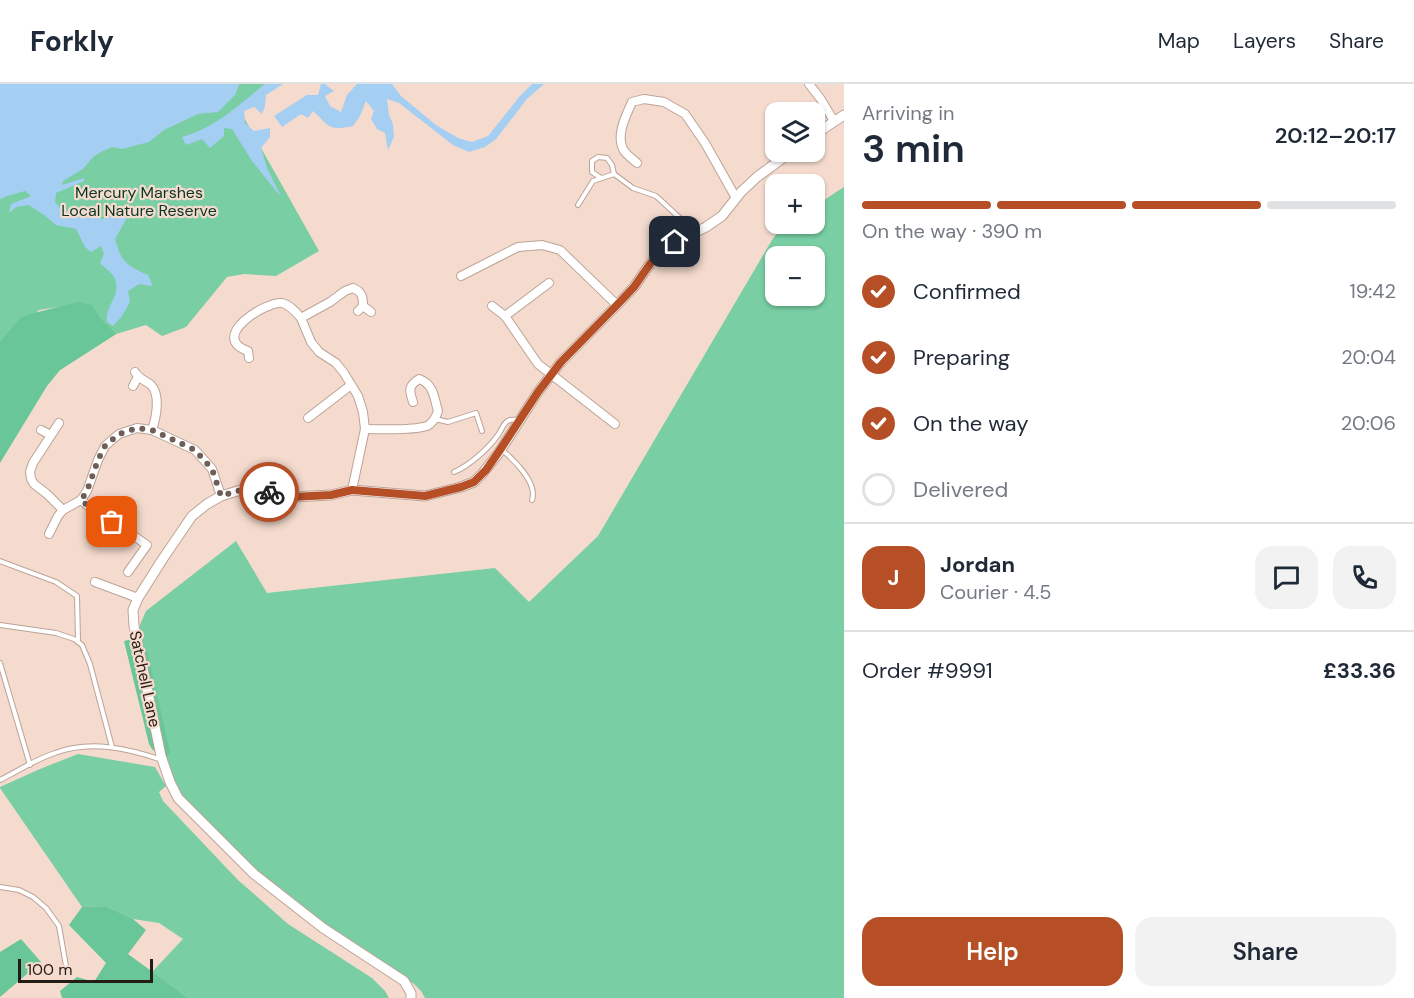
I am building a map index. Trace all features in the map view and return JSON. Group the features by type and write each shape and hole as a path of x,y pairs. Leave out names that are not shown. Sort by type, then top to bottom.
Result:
{"street":[{"path":"808,84 834,121"},
{"path":"637,163 623,151 620,139 632,102 644,99 664,102 685,114 705,143 736,198"},
{"path":"825,127 844,115"},
{"name":"Satchell Lane","path":"411,998 411,993 404,981 323,928 254,874 181,803 172,789 162,760 134,626 133,610 138,598 189,519 221,496 244,489 292,497 331,495 352,490 425,496 461,487 478,478 501,449 561,362 634,287 661,251 722,216 757,177 778,162"},
{"path":"461,276 518,247 542,245 560,250 617,305"},
{"path":"505,316 549,283"},
{"path":"301,318 353,288 363,297 361,309 371,312"},
{"path":"250,351 236,344 234,332 238,326 259,310 282,303 294,309 301,318 310,342 319,352 336,363 358,396 363,412 365,429 352,490"},
{"path":"492,306 505,316 538,364 615,424"},
{"path":"133,386 136,375 151,386 155,393 155,419 152,430"},
{"path":"365,429 427,426 438,411 432,388 427,382 419,379 412,384 410,391 413,402"},
{"path":"308,418 351,385"},
{"path":"59,423 33,463 30,476 34,484 63,510"},
{"path":"49,534 63,510 81,500 87,491 105,446 119,434 137,428 152,430 195,450 212,469 221,496"},
{"path":"41,430 51,435"},
{"path":"81,500 100,516 147,545 128,572"},
{"path":"124,529 132,517"},
{"path":"95,582 138,598"}],"lane":[{"path":"601,178 592,172 592,160 598,157 607,158 614,174 633,188 656,196 696,232"},
{"path":"578,204 593,181 614,174"},
{"path":"435,418 448,422 476,413 482,431"},
{"path":"454,472 476,458 497,436 506,422 511,419 520,420"},
{"path":"501,449 519,466 532,484 534,495 532,500"},
{"path":"0,561 56,582 77,596 78,642"},
{"path":"0,626 56,633 78,642 84,649 90,664 112,747"},
{"path":"0,663 2,681 30,765"},
{"path":"0,780 53,753 67,749 112,747 162,760"},
{"path":"0,887 19,890 33,897 46,908 59,926 66,966"}],"green space":[{"name":"Mercury Marshes Local Nature Reserve","path":"0,84 235,95 239,84 265,84 238,107 319,251 276,276 244,274 227,277 186,327 162,336 146,325 116,334 60,370 83,303 39,310 0,342"},
{"path":"844,187 844,998 425,998 414,984 326,927 255,870 180,794 171,774 136,634 146,611 236,541 267,593 495,568 529,602 598,536 765,252 765,306 825,306 825,246 768,246 777,234 825,234 825,199"},
{"path":"78,302 92,305 100,318 116,334 60,370 47,386 0,463 0,342 20,318"},
{"path":"136,638 147,652 170,752 167,757 163,758 149,744 124,641"},
{"path":"78,754 155,767 166,786 159,792 163,801 238,880 288,924 372,978 389,998 188,998 152,972 183,939 159,923 133,919 106,906 82,907 0,788"},
{"path":"106,906 133,919 146,930 128,954 188,998 62,998 60,991 77,977 94,982 106,963 69,925 82,907"},
{"path":"21,939 41,962 0,997 0,952"}],"water":[{"path":"0,84 239,84 235,95 218,112 198,114 164,130 149,142 122,149 112,147 99,153 83,169 63,181 62,185 84,178 84,181 56,193 55,202 62,210 103,219 132,209 115,239 126,262 148,275 153,286 139,284 128,291 130,302 113,326 107,322 107,316 115,295 116,283 113,275 100,263 104,254 101,246 91,252 85,247 76,229 56,225 29,205 16,207 9,213 11,204 31,196 25,191 0,199"},
{"path":"265,84 283,84 266,95 262,114 254,107 244,111 245,123 254,131 270,128 270,137 261,148 267,168 281,197 252,161 232,129 224,128 224,136 210,148 202,139 186,145 182,137 216,122"},
{"path":"321,84 325,84 334,91 325,96 330,106 341,112 347,95 357,84 392,84 401,96 436,125 458,138 472,142 488,136 532,84 544,84 527,99 496,139 485,147 469,152 453,145 399,103 387,99 394,137 388,150 385,133 377,129 371,119 374,111 366,101 353,126 334,128 313,111 308,118 301,114 282,127 274,116 307,95 318,95"}],"way so far":[{"path":"112,522 100,516 81,500 87,491 105,446 119,434 137,428 152,430 195,450 212,469 221,496 244,489 269,492"}],"route":[{"path":"269,492 292,497 331,495 352,490 425,496 474,482 486,470 561,362 634,287 661,251 675,242"}]}
